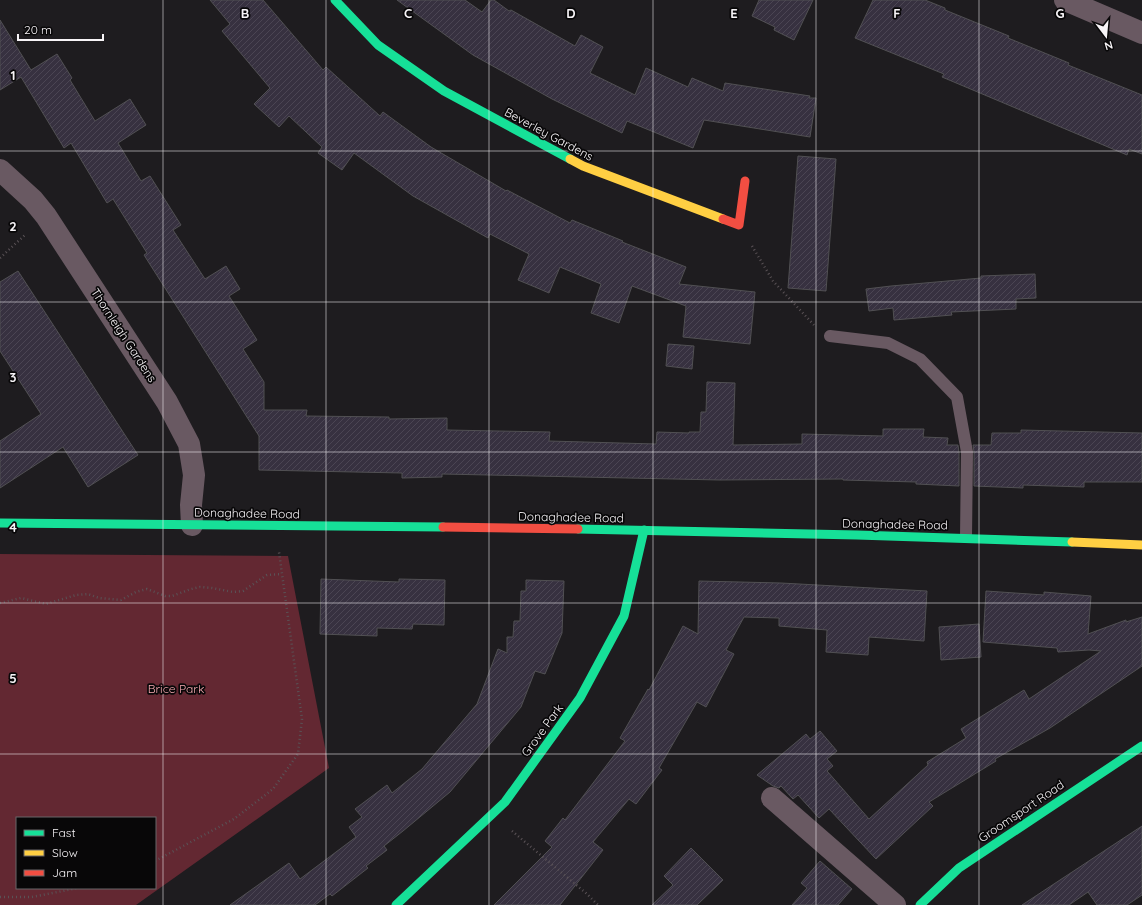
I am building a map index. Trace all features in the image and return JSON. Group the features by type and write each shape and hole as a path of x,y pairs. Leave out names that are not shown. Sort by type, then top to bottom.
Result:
{"main road":[{"name":"Beverley Gardens","path":"335,0 378,45 444,91 583,166 739,225"},
{"path":"739,225 745,181"},
{"name":"Donaghadee Road","path":"0,523 644,530 966,537 1142,545"},
{"name":"Grove Park","path":"396,905 505,802 580,698 624,616 644,530"},
{"name":"Groomsport Road","path":"920,905 959,868 1004,836 1142,746"}],"street":[{"path":"1065,0 1142,33"},
{"name":"Thornleigh Gardens","path":"0,170 33,200 46,216 167,402 189,444 194,475 191,505 192,525"},
{"path":"772,798 895,905"}],"lane":[{"path":"830,336 888,343 920,358 958,397 967,452 966,537"}],"path":[{"path":"0,258 46,216"},
{"path":"739,225 773,281 813,324 830,336"},
{"path":"156,860 234,819 273,789 298,754 302,719 276,526"},
{"path":"0,603 21,598 46,604 76,595 88,594 99,598 121,600 136,592 147,589 165,596 172,596 200,587 233,592 243,591 268,575 282,574"},
{"path":"491,815 587,894 598,905"},
{"path":"0,897 32,897 73,889"}],"green space":[{"name":"Brice Park","path":"0,554 288,556 329,768 136,905 0,905"}],"building":[{"path":"210,0 263,0 323,70 326,67 380,116 383,112 431,147 506,191 507,190 570,223 572,220 623,241 622,242 686,267 679,284 755,292 750,344 683,337 686,306 632,286 619,323 591,313 601,284 560,267 549,293 518,280 529,254 490,234 488,238 413,196 354,153 342,170 318,153 322,147 289,116 279,127 254,104 270,88 222,31 230,24"},
{"path":"397,0 465,0 482,12 491,0 494,0 509,11 511,10 575,46 581,35 603,47 590,73 635,95 646,68 688,87 692,78 723,91 725,83 810,96 809,98 816,98 810,137 704,120 693,148 627,121 622,133 552,99 473,55"},
{"path":"759,0 813,0 794,40 774,30 775,27 752,16"},
{"path":"873,0 925,0 945,8 945,10 1009,36 1008,38 1069,63 1068,65 1142,95 1142,154 1129,149 1127,155 942,77 944,74 855,38"},
{"path":"0,20 31,70 57,54 72,78 70,80 95,121 130,99 146,125 118,143 141,181 150,176 181,225 173,230 205,279 226,266 240,289 229,296 257,340 243,349 264,382 264,410 307,410 306,416 389,417 389,419 447,418 447,430 550,432 549,441 656,444 657,432 700,432 701,412 706,412 707,382 735,383 733,445 802,444 802,434 883,436 883,429 924,429 923,437 948,438 947,445 958,445 959,486 916,484 916,482 843,479 720,480 442,474 442,477 402,478 402,473 259,470 259,436 144,255 147,253 113,199 107,203 71,143 64,148 21,77 0,90"},
{"path":"798,156 836,159 826,291 788,288"},
{"path":"18,271 138,455 88,487 63,447 0,488 0,441 41,414 0,351 0,282"},
{"path":"1035,274 1036,298 1016,299 1016,309 951,312 952,315 894,320 893,308 869,311 866,289 981,278 981,276"},
{"path":"668,344 694,346 692,369 666,366"},
{"path":"1021,430 1142,433 1142,482 1084,482 1084,487 1023,485 1023,488 974,486 973,445 991,445 992,433 1021,433"},
{"path":"321,579 399,582 399,579 445,580 444,625 413,624 412,629 377,628 377,636 320,634"},
{"path":"526,580 564,581 562,633 545,674 535,671 521,707 450,792 384,846 387,850 366,866 368,868 332,896 330,894 315,905 230,905 289,863 300,879 356,837 349,827 362,817 355,809 387,785 392,793 422,769 477,704 498,649 507,653 507,637 513,637 514,621 520,621 521,591 526,591"},
{"path":"699,581 781,583 927,591 924,641 869,637 868,655 826,652 827,630 779,626 779,618 744,617 726,650 734,654 706,707 697,702 659,768 662,770 636,804 629,799 593,842 603,850 560,905 494,905 552,847 545,841 563,818 565,820 625,741 620,738 648,689 649,690 683,626 698,634"},
{"path":"986,591 1044,595 1044,592 1091,596 1088,634 1126,620 1126,622 1142,617 1142,666 1050,728 995,759 996,761 929,802 933,806 876,859 829,809 819,818 798,795 793,799 781,786 779,788 773,786 757,775 806,734 810,739 820,731 837,751 827,759 833,766 827,771 869,819 928,765 927,762 966,738 961,729 1024,690 1029,699 1101,651 1089,650 1058,652 1057,648 983,642"},
{"path":"979,624 981,657 941,660 939,627"},
{"path":"1142,826 1142,895 1127,905 1097,905 1088,892 1069,905 1022,905"},
{"path":"691,848 723,880 697,905 652,905 673,885 664,876"},
{"path":"820,861 852,889 838,905 792,905 807,888 801,883"}],"traffic: fast":[{"path":"335,0 378,45 444,91 570,159"},
{"path":"0,523 443,527"},
{"path":"578,529 857,535 1072,542"},
{"path":"396,905 505,802 580,698 624,616 644,530"},
{"path":"920,905 959,868 1142,746"}],"traffic: slow":[{"path":"570,159 583,166 723,219"},
{"path":"1072,542 1142,545"}],"traffic: jam":[{"path":"723,219 739,225 745,181"},
{"path":"443,527 578,529"}]}
